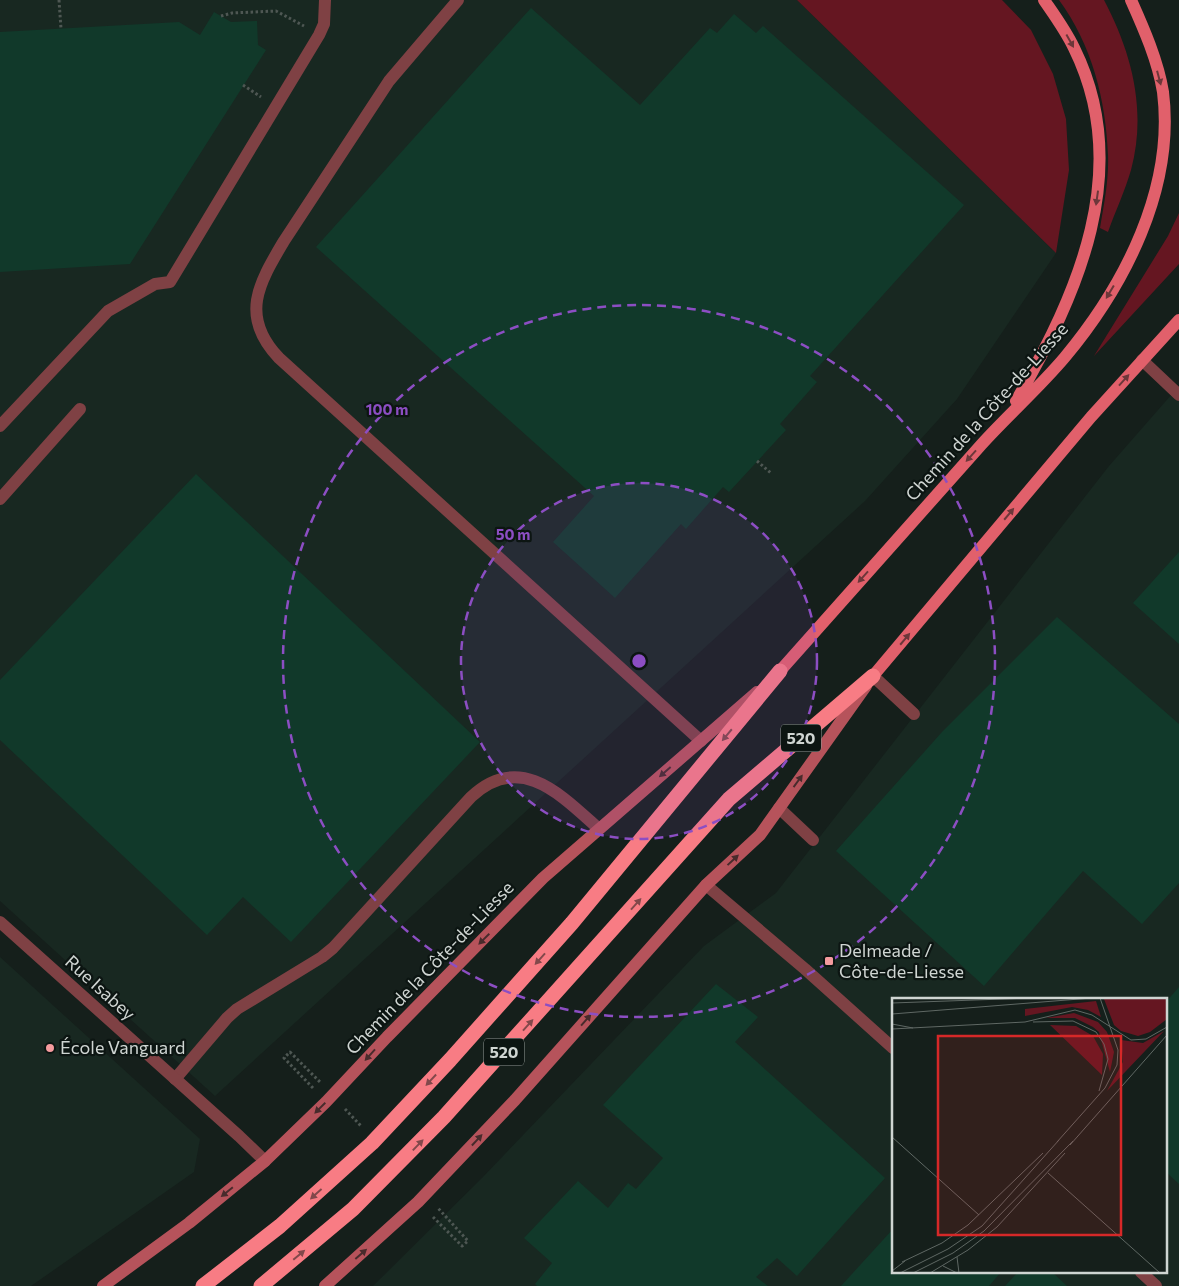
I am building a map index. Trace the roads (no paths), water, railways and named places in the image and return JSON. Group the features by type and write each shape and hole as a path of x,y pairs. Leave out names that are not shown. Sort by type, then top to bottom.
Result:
{"highway":[{"name":"Chemin de la Côte-de-Liesse","path":"202,1286 280,1226 372,1143 450,1060 572,923 780,671"},
{"name":"520","path":"261,1286 353,1209 444,1117 730,799 873,676"}],"main road":[{"path":"1004,420 1028,380 1063,311 1080,270 1093,225 1100,173 1098,124 1085,75 1075,49 1061,24 1044,0"},
{"name":"Chemin de la Côte-de-Liesse","path":"103,1286 189,1223 265,1161 326,1102 543,878 780,671 1004,420 1053,371 1095,318 1117,282 1134,250 1156,189 1164,142 1165,118 1162,90 1145,32 1131,0"},
{"path":"324,1286 418,1202 463,1156 516,1100 706,886 760,835 873,676 1091,416 1179,320"}],"street":[{"path":"0,426 108,311 155,284 170,282 319,35 324,24 324,0"},
{"path":"458,0 389,81 284,241 260,285 256,304 258,323 266,342 280,358 701,741"},
{"path":"1142,360 1179,395"},
{"path":"0,499 80,409"},
{"path":"873,676 914,714"},
{"path":"175,1079 227,1018 237,1009 322,957 333,948 471,797 485,785 511,777 538,781 564,799 599,829"},
{"path":"779,808 813,840"},
{"path":"706,886 805,968 892,1047"},
{"name":"Rue Isabey","path":"0,922 265,1161"},
{"path":"1143,1274 1156,1286"}],"place":[{"name":"Delmeade / Côte-de-Liesse","path":"829,961"},
{"name":"École Vanguard","path":"50,1048"}]}
